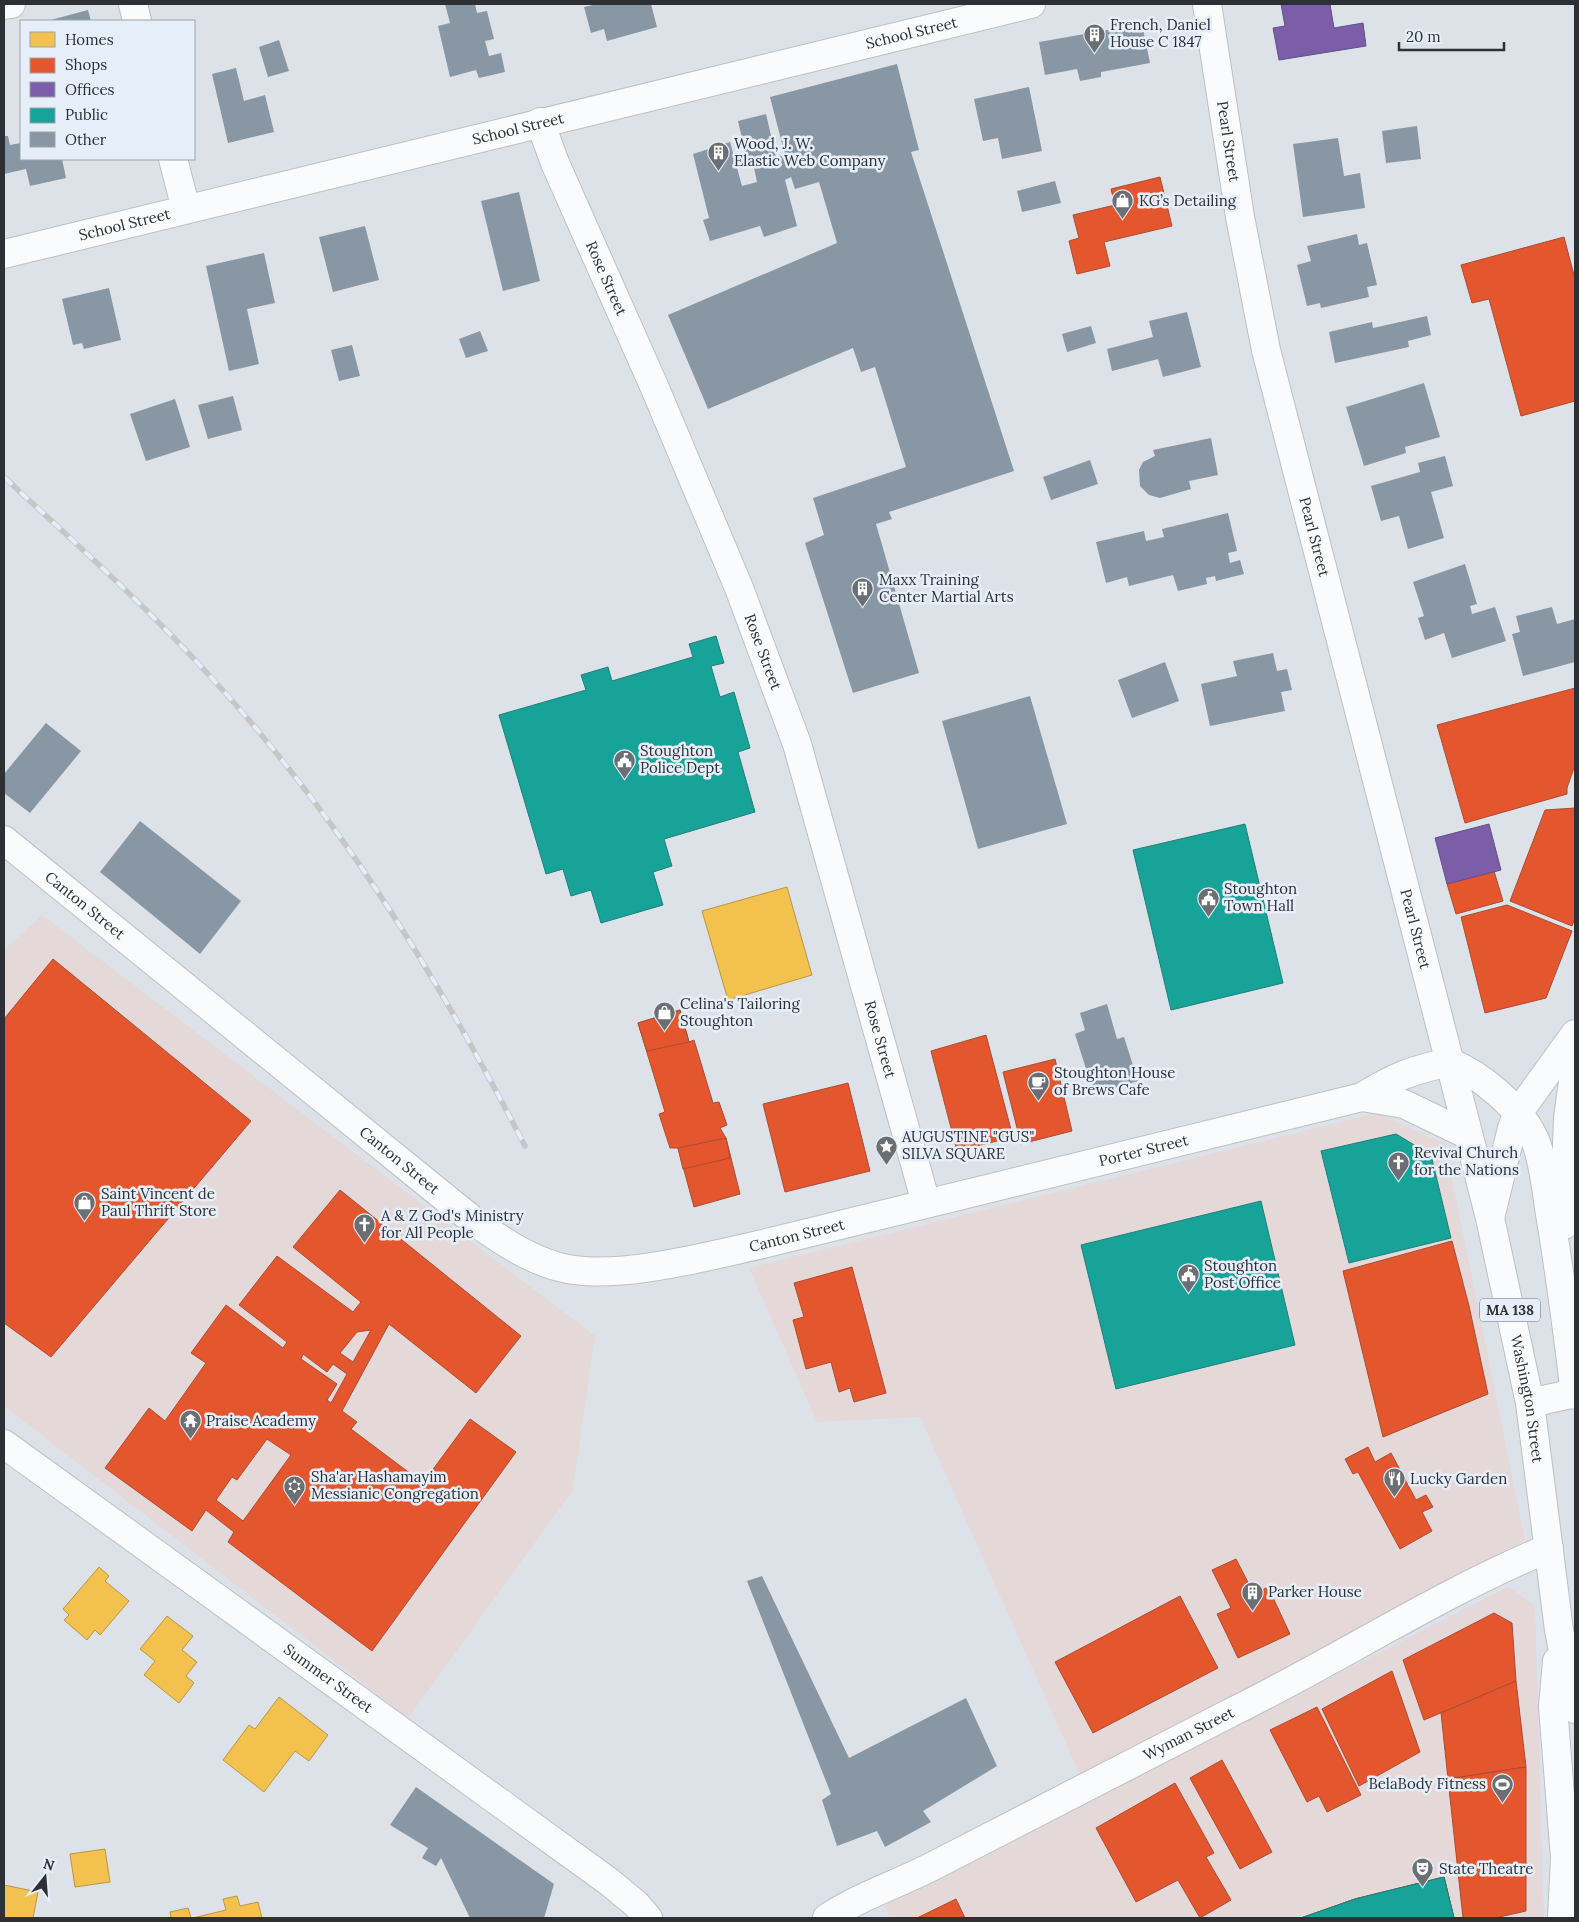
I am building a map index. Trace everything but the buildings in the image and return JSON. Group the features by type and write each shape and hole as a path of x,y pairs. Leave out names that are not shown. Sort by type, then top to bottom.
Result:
{"main road":[{"path":"4,6 11,4"},
{"path":"133,4 137,20"},
{"name":"School Street","path":"4,254 1031,4"},
{"name":"Pearl Street","path":"1207,4 1244,245 1266,350 1387,812 1490,1218"},
{"name":"Rose Street","path":"540,122 555,163 654,386 739,588 798,744 926,1202"},
{"path":"173,160 186,209"},
{"name":"Canton Street","path":"4,840 475,1222 515,1248 542,1261 560,1267 589,1271 678,1262 763,1244 926,1202"},
{"name":"Washington Street","path":"1574,1701 1559,1630 1530,1403 1490,1218 1512,1128 1518,1113 1575,1034"},
{"path":"1449,1062 1476,1075 1518,1113 1535,1140 1545,1182 1562,1286 1575,1394 1530,1403"},
{"name":"Porter Street","path":"926,1202 1362,1097 1394,1077 1411,1070 1449,1062"},
{"path":"1562,1286 1568,1118 1575,1067"},
{"name":"Porter Street","path":"1362,1097 1404,1104 1468,1135"},
{"name":"Summer Street","path":"4,1444 608,1881 636,1904 648,1918"},
{"name":"Wyman Street","path":"827,1918 840,1910 907,1880 1047,1804 1248,1704 1470,1584 1549,1548"},
{"name":"Washington Street","path":"1559,1630 1553,1707 1565,1858 1562,1918"}],"shaded area":[{"path":"42,915 595,1336 573,1490 408,1718 4,1406 4,950"},
{"path":"1377,1113 1445,1144 1525,1540 1081,1777 920,1417 817,1422 749,1268"},
{"path":"1508,1587 1535,1605 1544,1918 890,1918 884,1905"}],"railway":[{"path":"4,477 108,573 184,648 255,728 300,783 383,899 421,959 492,1083 525,1146"}],"place":[{"name":"French, Daniel House C 1847","path":"1094,53"},
{"name":"Wood, J. W. Elastic Web Company","path":"718,172"},
{"name":"KG’s Detailing","path":"1123,220"},
{"name":"Maxx Training Center Martial Arts","path":"863,608"},
{"name":"Stoughton Police Dept","path":"624,779"},
{"name":"Stoughton Town Hall","path":"1208,917"},
{"name":"Celina's Tailoring Stoughton","path":"664,1032"},
{"name":"Stoughton House of Brews Cafe","path":"1038,1101"},
{"name":"AUGUSTINE \"GUS\" SILVA SQUARE","path":"886,1165"},
{"name":"Revival Church for the Nations","path":"1398,1181"},
{"name":"Saint Vincent de Paul Thrift Store","path":"85,1222"},
{"name":"A & Z God's Ministry for All People","path":"365,1244"},
{"name":"Stoughton Post Office","path":"1188,1294"},
{"name":"Praise Academy","path":"190,1440"},
{"name":"Lucky Garden","path":"1394,1498"},
{"name":"Sha'ar Hashamayim Messianic Congregation","path":"295,1505"},
{"name":"Parker House","path":"1252,1611"},
{"name":"BelaBody Fitness","path":"1502,1803"},
{"name":"State Theatre","path":"1423,1888"}]}
